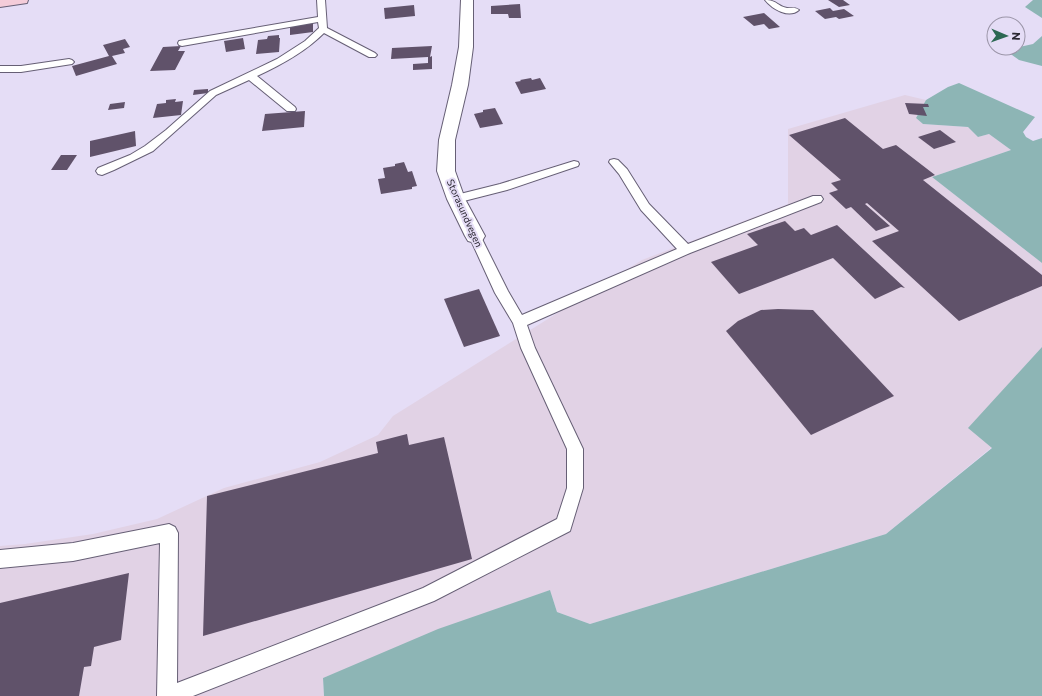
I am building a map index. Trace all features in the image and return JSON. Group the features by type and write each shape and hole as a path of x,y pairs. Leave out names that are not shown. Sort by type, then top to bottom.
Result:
{"main road":[{"path":"0,3 22,0"}],"street":[{"name":"Storasundvegen","path":"467,0 466,47 460,85 447,140 446,171 456,199 475,236"}],"lane":[{"path":"102,171 130,160 163,139 213,94 226,86 251,76 297,51 314,39 323,29 321,0"},
{"path":"770,0 778,9 785,11 795,10"},
{"path":"182,43 322,19"},
{"path":"323,29 372,55"},
{"path":"0,69 21,69 69,62"},
{"path":"251,76 291,109"},
{"path":"614,162 623,172 645,206 686,250"},
{"path":"456,199 504,187 574,164"},
{"path":"519,322 686,250 817,199"},
{"name":"Storasundvegen","path":"168,696 428,595 564,525 575,488 575,449 528,348 519,322 502,292 475,236"},
{"path":"0,559 73,552 169,533 168,696"}],"shaded area":[{"path":"1033,0 1042,0 1042,18 1025,7"},
{"path":"1042,36 1042,66 1019,60 1013,56 1026,56 1026,46 1033,44"},
{"path":"959,83 1035,117 1023,132 1026,137 1033,141 1042,138 1042,263 932,177 1011,150 989,134 978,137 968,127 923,124 916,118 926,100 948,87"},
{"path":"905,95 926,100 916,118 923,124 968,127 978,137 989,134 1011,150 932,177 1042,263 1042,347 969,428 992,447 886,534 590,624 557,612 550,590 323,678 324,696 0,696 0,546 25,544 93,534 157,519 224,488 320,462 378,435 393,416 642,260 788,204 788,129"},
{"path":"1042,347 1042,696 324,696 323,678 438,629 550,590 557,612 590,624 886,534 992,448 968,428"}],"building":[{"path":"828,0 843,0 850,5 839,7"},
{"path":"520,4 521,18 509,18 508,14 491,14 491,6"},
{"path":"414,5 415,16 385,19 384,8"},
{"path":"830,8 833,11 844,9 854,16 839,19 836,17 825,19 815,11"},
{"path":"764,13 780,27 769,29 764,24 754,26 743,17"},
{"path":"313,23 313,32 290,35 290,26"},
{"path":"279,35 279,52 256,54 258,40 267,39 268,36"},
{"path":"243,38 245,49 226,52 224,41"},
{"path":"125,39 130,47 123,49 125,53 112,56 117,64 76,76 72,66 109,56 103,45"},
{"path":"181,46 178,51 185,51 175,70 150,71 163,47"},
{"path":"432,46 430,57 432,56 432,69 413,70 413,64 428,63 428,57 391,59 392,48"},
{"path":"531,78 532,80 540,78 546,89 521,94 515,82"},
{"path":"208,89 208,93 193,95 194,90"},
{"path":"176,99 175,102 183,101 181,115 153,118 157,104 166,103 166,100"},
{"path":"125,102 124,108 108,110 110,104"},
{"path":"905,103 928,104 929,107 923,107 927,116 909,114"},
{"path":"495,108 503,124 480,128 474,114 483,112 483,110"},
{"path":"305,111 304,127 262,131 265,114"},
{"path":"845,118 883,149 896,145 935,175 923,180 1042,275 1042,286 959,321 872,241 899,231 867,203 865,204 890,226 876,231 851,207 846,209 829,193 838,190 831,183 841,180 789,135"},
{"path":"940,130 956,142 934,149 918,137"},
{"path":"135,131 136,146 90,157 90,141"},
{"path":"61,155 77,155 67,170 51,170"},
{"path":"404,162 408,172 412,171 417,186 412,187 412,189 381,194 378,179 385,178 383,168 395,166 395,164"},
{"path":"785,221 795,231 804,228 811,235 837,225 905,288 901,287 875,299 833,258 739,294 711,262 758,245 747,234"},
{"path":"479,289 500,336 464,347 444,299"},
{"path":"761,310 813,310 894,396 811,435 726,331 738,321"},
{"path":"407,434 409,445 444,437 472,559 203,636 207,496 378,453 376,442"},
{"path":"129,573 121,640 94,647 91,666 84,667 79,696 0,696 0,603"}]}
